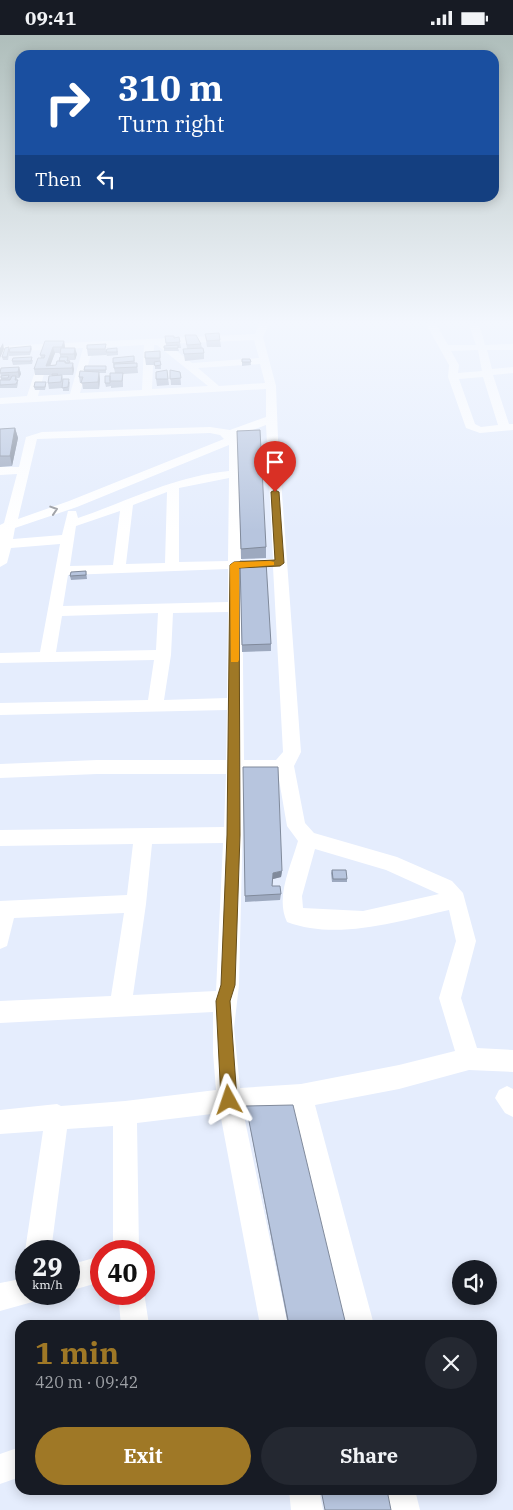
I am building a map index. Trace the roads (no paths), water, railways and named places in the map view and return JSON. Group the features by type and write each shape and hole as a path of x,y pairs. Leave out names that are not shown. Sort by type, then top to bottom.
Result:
{"street":[{"path":"32,399 34,393"},
{"path":"74,397 75,393"},
{"path":"0,401 147,393"},
{"path":"0,771 234,766 280,767 285,764 292,752 280,563 263,439 272,419 271,393"},
{"path":"458,393 470,426 480,430 509,428 495,393"},
{"path":"4,528 73,503 234,437 272,419"},
{"path":"0,563 5,544 4,528 14,512 32,437 42,435 210,430 234,437 263,439"},
{"path":"234,437 234,835 228,985 223,1001 229,1100 273,1320"},
{"path":"14,512 234,437"},
{"path":"0,471 23,470"},
{"path":"70,524 100,516 126,504 211,475 234,474"},
{"path":"172,568 173,487"},
{"path":"48,657 73,503"},
{"path":"119,569 126,504"},
{"path":"5,544 67,539"},
{"path":"62,571 280,563"},
{"path":"55,611 234,607"},
{"path":"155,705 163,655 166,608"},
{"path":"0,658 163,655"},
{"path":"0,709 235,704"},
{"path":"285,764 296,826 308,839 390,863 445,887 456,899 466,941 450,999 469,1059"},
{"path":"120,1006 136,904 143,835"},
{"path":"0,838 234,835"},
{"path":"308,839 292,896 294,916 319,919 363,920 456,899"},
{"path":"0,939 2,910 136,904"},
{"path":"0,1012 223,1001"},
{"path":"0,1121 125,1113 229,1100 301,1096 399,1077 469,1059 513,1061"},
{"path":"301,1096 359,1320"},
{"path":"125,1113 126,1240"},
{"path":"40,1240 57,1116"},
{"path":"0,1297 15,1294"},
{"path":"132,1305 134,1320"},
{"path":"0,1469 15,1464"},
{"path":"305,1495 307,1510"},
{"path":"401,1495 404,1510"}]}
